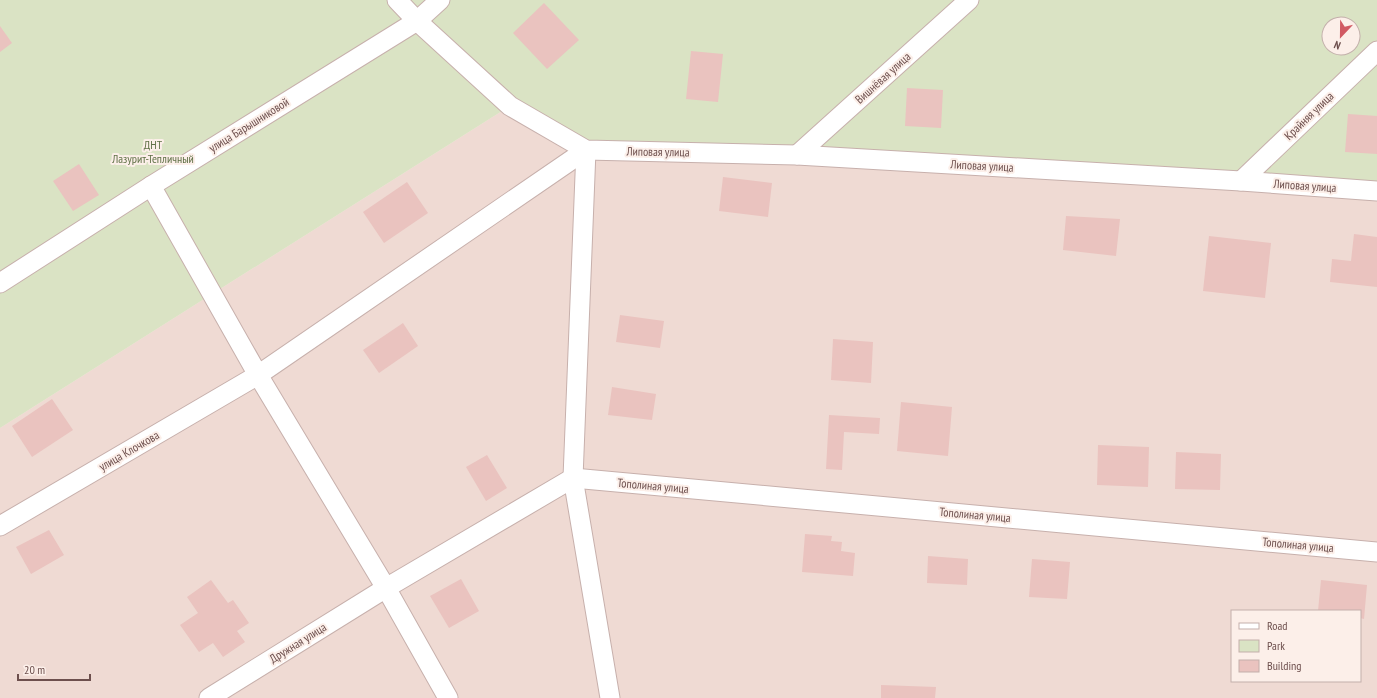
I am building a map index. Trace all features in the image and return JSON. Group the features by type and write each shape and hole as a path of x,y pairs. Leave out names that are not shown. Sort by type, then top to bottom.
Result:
{"street":[{"path":"397,0 417,21 510,106 586,150 574,478 610,698"},
{"name":"улица Барышниковой","path":"0,283 150,186 417,21 440,0"},
{"name":"Вишнёвая улица","path":"797,155 969,0"},
{"name":"Крайняя улица","path":"1241,181 1377,51"},
{"name":"Липовая улица","path":"586,150 797,155 1241,181 1377,191"},
{"name":"улица Клочкова","path":"0,526 258,375 586,150"},
{"path":"150,186 258,375 386,588 448,698"},
{"name":"Тополиная улица","path":"574,478 1377,552"},
{"name":"Дружная улица","path":"209,698 386,588 574,478"}],"shaded area":[{"path":"510,106 1377,194 1377,698 0,698 0,428"}],"green space":[{"name":"ДНТ Лазурит-Тепличный","path":"0,0 1377,0 1377,194 589,142 510,106 0,428"}],"building":[{"path":"544,3 579,40 547,69 513,33"},
{"path":"0,26 12,43 0,52"},
{"path":"691,51 723,54 718,102 686,99"},
{"path":"907,88 943,90 941,128 905,126"},
{"path":"1348,114 1377,116 1377,154 1345,152"},
{"path":"79,164 99,195 73,211 53,181"},
{"path":"723,177 772,183 768,217 719,211"},
{"path":"407,182 428,213 384,243 363,212"},
{"path":"1066,216 1120,219 1116,256 1063,250"},
{"path":"1354,234 1377,237 1377,287 1330,282 1332,259 1351,261"},
{"path":"1209,236 1271,243 1265,298 1203,291"},
{"path":"620,315 664,321 660,348 616,342"},
{"path":"403,323 418,346 379,373 363,350"},
{"path":"833,339 873,342 871,383 831,380"},
{"path":"612,387 656,394 652,420 608,415"},
{"path":"52,399 73,430 32,457 12,426"},
{"path":"901,402 952,407 948,456 897,451"},
{"path":"829,415 880,418 879,434 844,432 842,470 826,469"},
{"path":"1098,445 1149,447 1148,487 1097,485"},
{"path":"1176,452 1221,454 1220,490 1175,489"},
{"path":"487,455 507,488 486,501 466,467"},
{"path":"49,530 64,555 31,574 16,547"},
{"path":"805,534 832,536 831,541 842,542 841,551 855,553 853,576 802,572"},
{"path":"928,556 968,559 967,585 927,583"},
{"path":"1032,559 1070,562 1067,599 1029,597"},
{"path":"461,579 479,611 449,628 430,596"},
{"path":"211,580 228,603 233,600 249,623 237,631 245,642 223,657 213,643 199,652 180,625 198,613 187,597"},
{"path":"1321,580 1367,585 1364,619 1361,618 1361,610 1318,610"},
{"path":"881,685 936,687 935,698 881,698"}]}
